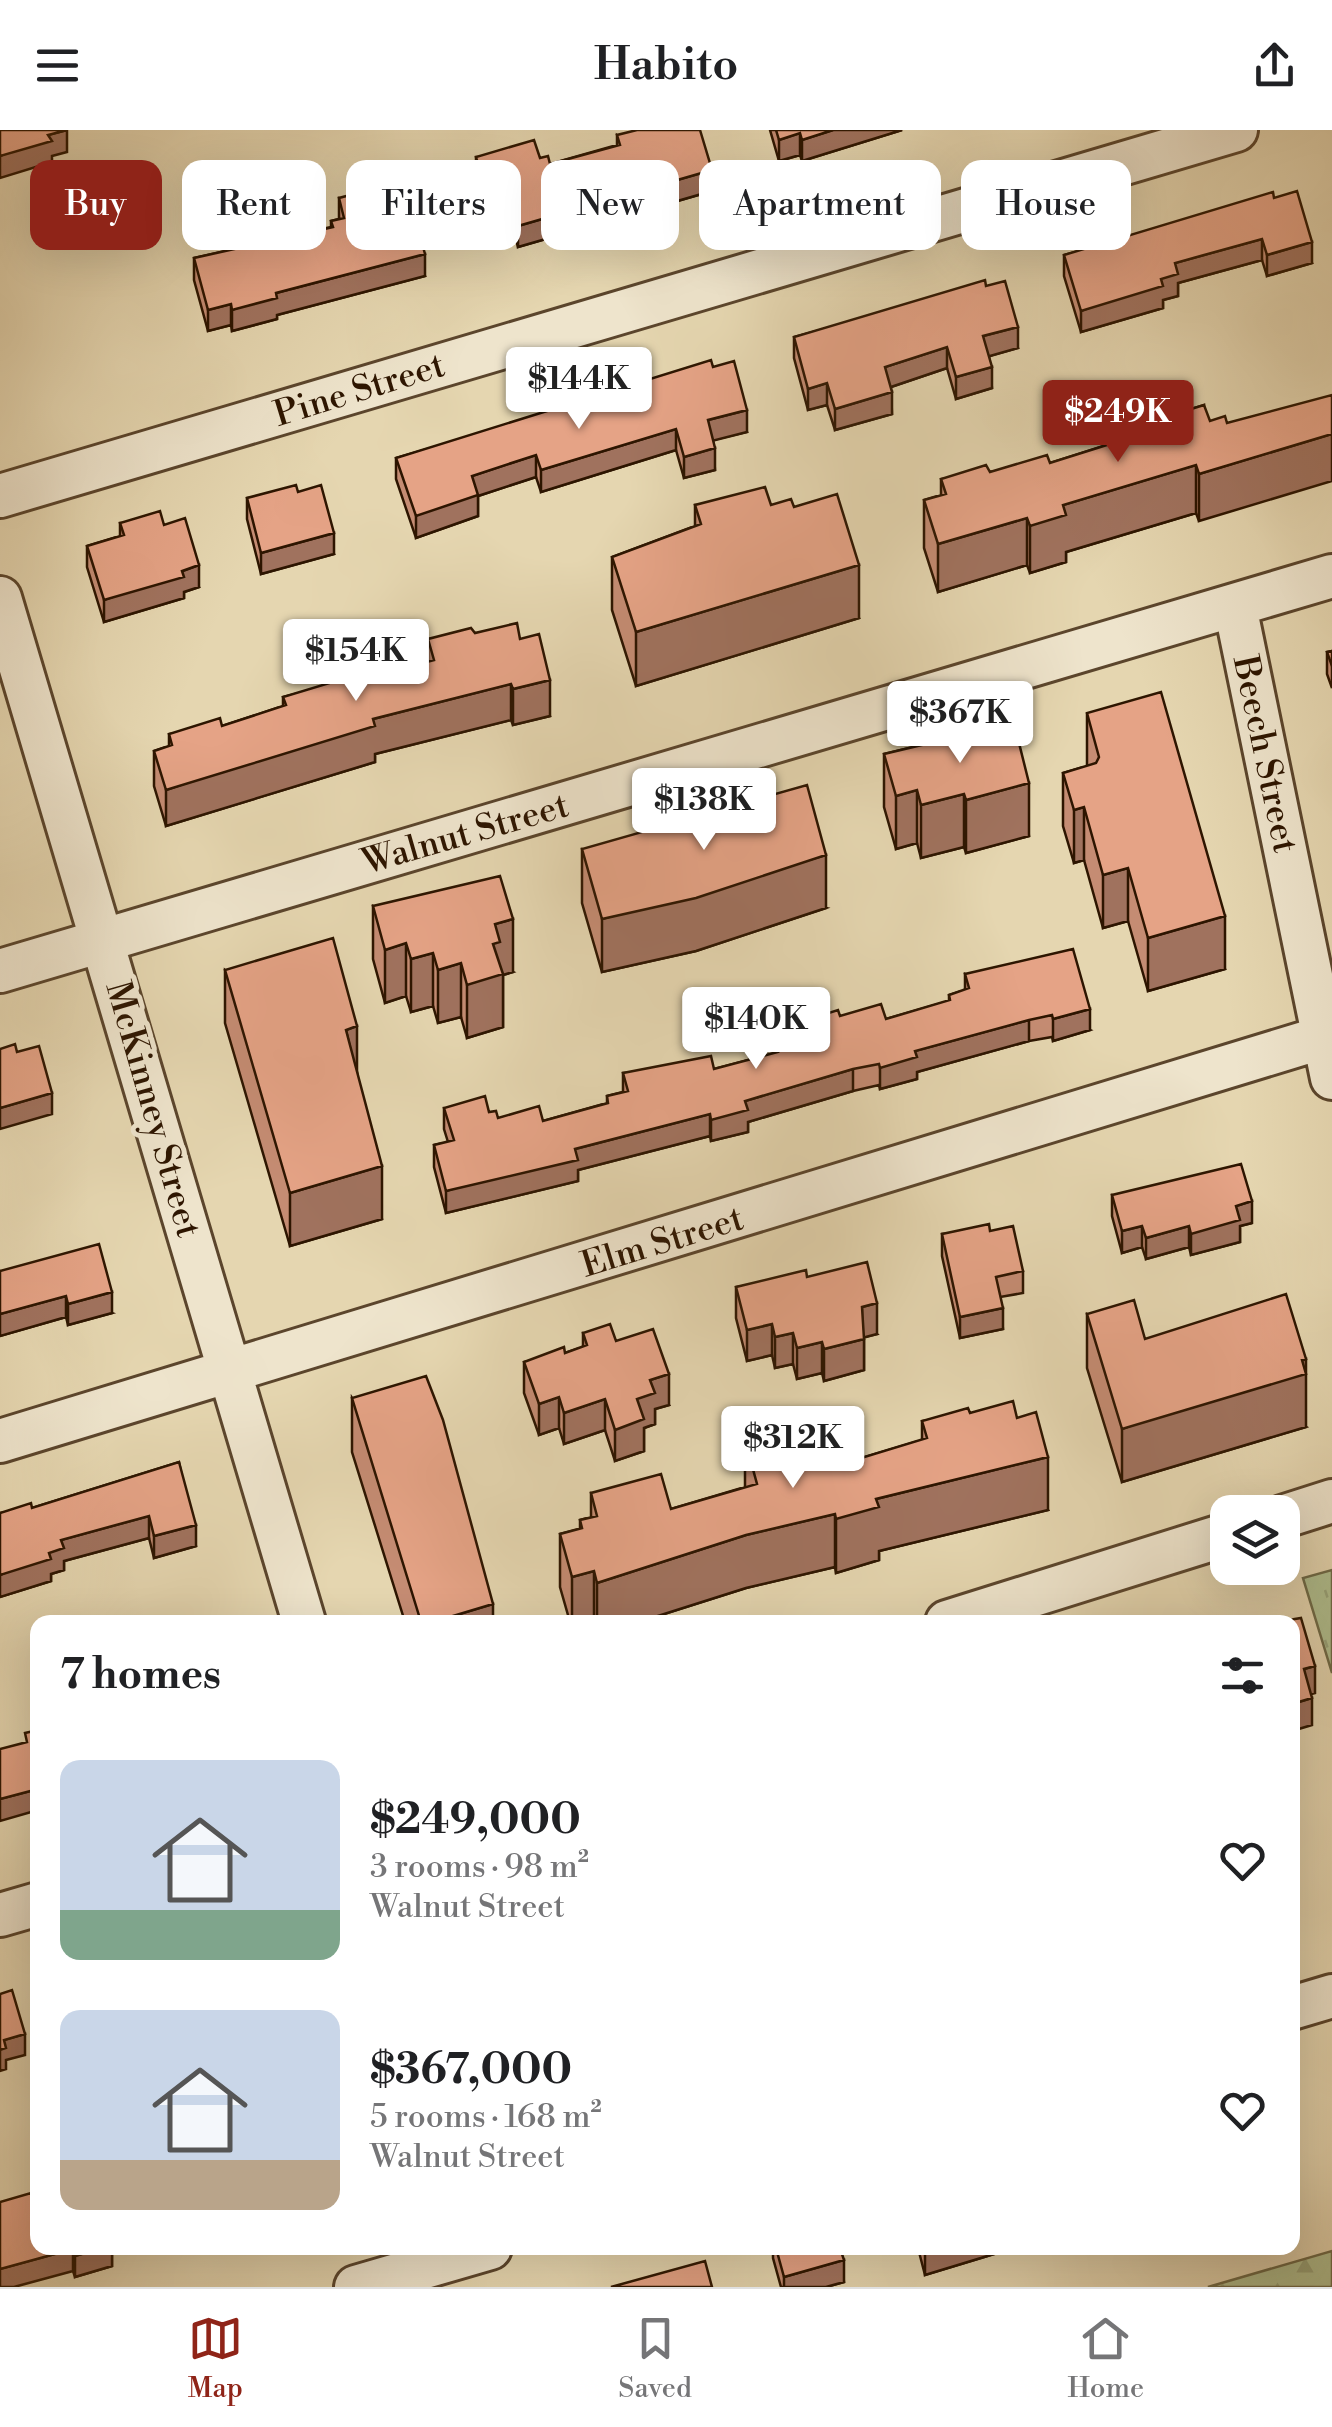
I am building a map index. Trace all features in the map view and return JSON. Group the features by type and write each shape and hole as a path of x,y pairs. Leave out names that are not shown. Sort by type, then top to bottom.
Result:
{"street":[{"name":"Pine Street","path":"0,496 1116,146 1236,130"},
{"name":"Walnut Street","path":"0,971 1332,576"},
{"name":"McKinney Street","path":"0,598 302,1615"},
{"name":"Beech Street","path":"1235,606 1328,1058"},
{"name":"Elm Street","path":"0,1441 1328,1058"},
{"path":"1300,1511 1332,1501"},
{"path":"969,1615 1210,1540"},
{"path":"0,1915 30,1906"},
{"path":"1300,2006 1332,1996"},
{"path":"356,2287 466,2255"}],"green space":[{"path":"1332,1570 1332,1673 1303,1578"},
{"path":"1332,2251 1332,2287 1208,2287"}],"building":[{"path":"0,130 67,130 48,135 52,141 0,156"},
{"path":"637,130 700,130 709,160 699,160 699,174 679,180 679,160 565,160 620,145 617,135"},
{"path":"776,130 833,130 802,140 800,133 779,140"},
{"path":"534,140 540,158 548,156 549,160 541,160 541,219 521,225 521,160 476,157"},
{"path":"1297,191 1312,242 1267,255 1262,239 1175,263 1178,274 1161,279 1163,286 1081,311 1064,255 1081,250 1131,250 1131,235 1273,192 1274,198"},
{"path":"346,196 346,250 424,250 425,254 276,293 277,298 232,310 231,304 208,310 194,258 230,250 326,250 326,229 333,227 331,221 344,218 339,198"},
{"path":"985,280 986,286 1005,281 1018,327 983,336 992,367 956,377 947,347 885,367 892,392 835,409 827,383 808,389 794,337"},
{"path":"711,360 713,367 734,361 747,410 708,420 715,448 684,457 676,429 541,470 536,455 472,476 478,495 416,516 396,458"},
{"path":"1332,395 1332,434 1199,474 1196,465 1063,505 1066,515 1030,526 1027,518 938,544 924,500 946,494 941,479 986,465 990,472 1047,455 1050,463 1120,441 1116,424 1160,410 1162,418 1204,405 1210,421 1225,416 1227,423"},
{"path":"296,485 298,492 321,485 334,533 261,553 247,498"},
{"path":"765,487 771,505 791,499 794,507 837,494 859,565 636,632 612,557 701,524 695,505"},
{"path":"160,511 164,525 185,518 199,565 182,571 184,577 104,600 87,546 124,535 120,523"},
{"path":"517,623 520,639 539,634 550,680 513,689 511,684 373,719 375,726 166,790 154,751 172,745 169,734 220,718 222,726 286,705 283,697 359,674 360,679 434,660 428,639 471,628 475,633"},
{"path":"1161,692 1225,916 1148,938 1128,868 1103,875 1084,807 1074,810 1063,773 1096,763 1099,757 1087,713"},
{"path":"1014,723 1029,783 966,800 964,794 921,805 917,790 896,796 884,754"},
{"path":"807,785 826,855 696,898 602,919 582,849"},
{"path":"500,876 513,919 495,924 500,942 493,944 503,974 467,985 461,963 438,970 433,953 411,959 406,943 385,950 373,906"},
{"path":"333,938 357,1026 346,1030 382,1166 290,1193 225,970"},
{"path":"1073,949 1090,1009 1053,1019 1052,1015 1029,1020 915,1051 917,1057 880,1068 879,1064 853,1069 745,1101 748,1110 711,1120 710,1114 575,1149 578,1160 446,1191 434,1145 454,1140 444,1108 485,1096 489,1112 496,1111 498,1118 539,1106 543,1121 608,1103 607,1096 628,1091 623,1073 711,1056 714,1069 778,1052 775,1044 798,1038 794,1024 838,1010 840,1016 881,1004 886,1019 950,1000 949,995 969,988 965,974"},
{"path":"15,1044 17,1052 39,1046 52,1093 0,1108 0,1049"},
{"path":"1241,1164 1252,1201 1236,1206 1240,1220 1191,1234 1189,1226 1146,1238 1142,1226 1122,1231 1112,1195"},
{"path":"989,1224 990,1231 1013,1226 1023,1271 996,1277 1003,1308 960,1317 942,1234"},
{"path":"99,1244 112,1292 68,1304 66,1296 0,1314 0,1271"},
{"path":"867,1262 877,1303 862,1307 864,1339 824,1349 822,1342 797,1348 793,1333 775,1337 772,1324 747,1330 736,1287 806,1270 807,1277"},
{"path":"1286,1294 1306,1359 1302,1360 1306,1374 1122,1429 1087,1314 1134,1300 1145,1339"},
{"path":"610,1324 616,1341 653,1329 669,1374 650,1380 655,1393 637,1399 644,1419 615,1430 605,1399 564,1413 559,1397 539,1404 524,1362 564,1347 565,1353 587,1345 583,1333"},
{"path":"426,1376 443,1420 493,1604 456,1615 419,1615 352,1398"},
{"path":"1013,1401 1017,1418 1036,1412 1048,1457 876,1499 879,1507 836,1519 835,1514 746,1535 597,1583 594,1571 572,1577 560,1534 582,1528 580,1520 597,1516 591,1493 661,1474 671,1509 757,1484 745,1440 780,1430 789,1459 799,1456 801,1463 841,1451 845,1463 927,1438 922,1421"},
{"path":"179,1462 196,1525 154,1536 149,1516 61,1540 64,1548 49,1553 51,1559 0,1575 0,1513 31,1503 32,1508"},
{"path":"1300,1618 1315,1666 1304,1669 1312,1698 1300,1702"},
{"path":"30,1732 30,1791 0,1799 0,1749 27,1742 25,1733"},
{"path":"12,1990 25,2034 4,2040 6,2048 0,2050 0,1994"},
{"path":"30,2193 30,2255 51,2255 0,2269 0,2202"},
{"path":"778,2255 842,2255 844,2260 784,2277"},
{"path":"705,2261 712,2287 611,2287"}]}
